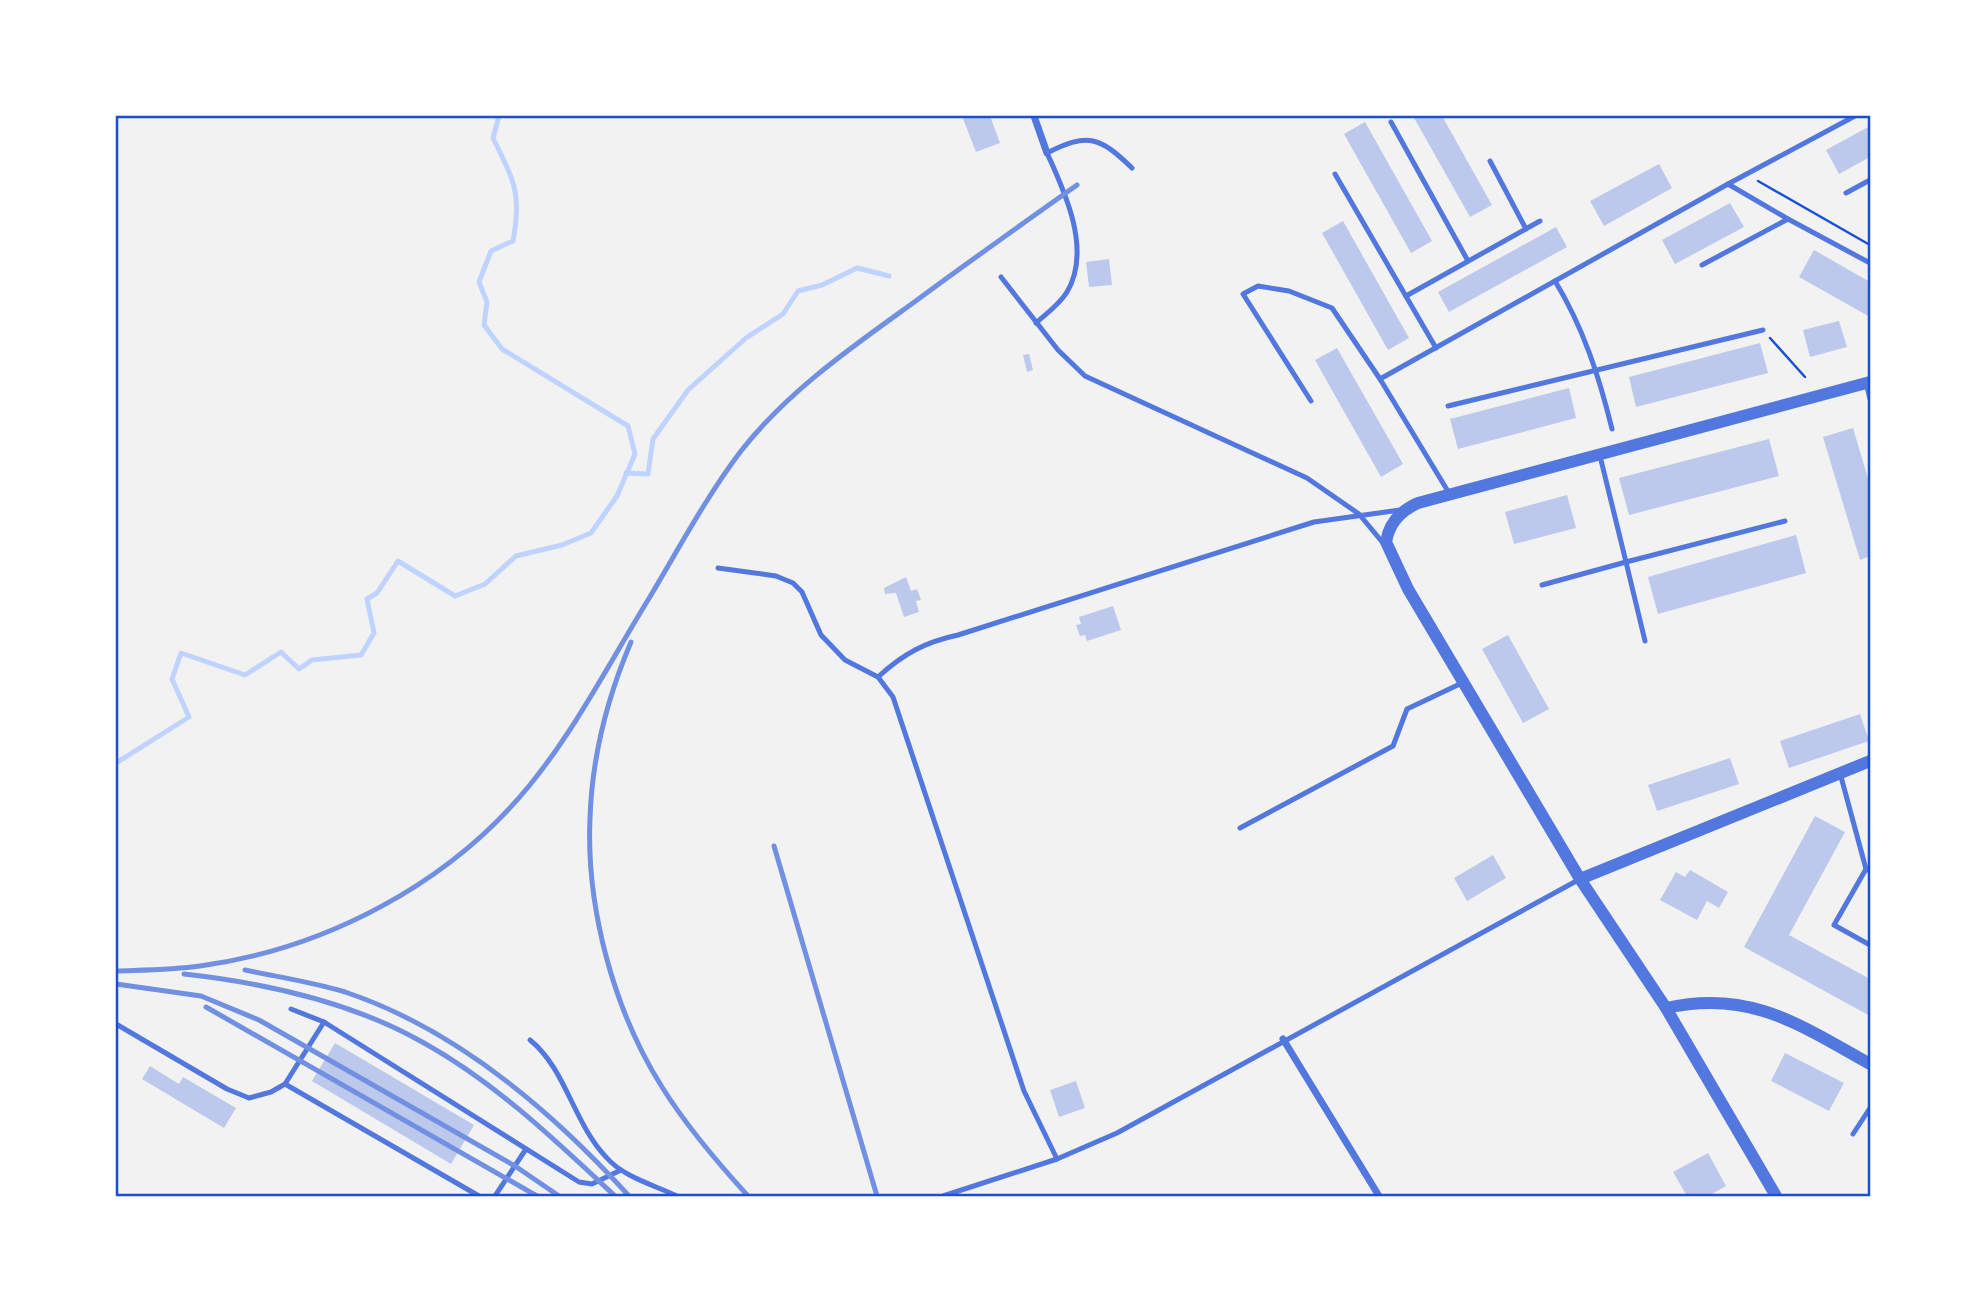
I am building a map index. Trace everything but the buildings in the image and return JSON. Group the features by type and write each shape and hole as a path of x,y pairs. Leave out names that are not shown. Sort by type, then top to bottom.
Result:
{"street":[{"path":"1034,116 1047,153"},
{"path":"1776,1196 1666,1008 1580,878 1390,555 1386,542 1388,531 1406,509 1599,453 1868,382"},
{"path":"1580,878 1871,761"},
{"path":"1666,1008 1703,1000 1750,1007 1787,1018 1870,1062"},
{"path":"1283,1039 1379,1196"}],"lane":[{"path":"1380,379 1855,116"},
{"path":"1391,122 1468,261"},
{"path":"1036,323 1066,293 1075,257 1074,218 1066,192 1047,153 1076,140 1095,140 1114,151 1132,168"},
{"path":"1490,161 1525,229"},
{"path":"1335,174 1436,348"},
{"path":"1846,193 1871,180"},
{"path":"1728,184 1871,262"},
{"path":"1702,265 1788,219"},
{"path":"1406,296 1540,221"},
{"path":"1000,277 1068,361 1085,376 1307,478 1359,513 1390,555"},
{"path":"1555,281 1569,304 1598,371 1612,429"},
{"path":"1311,401 1243,294 1258,286 1289,291 1332,309 1380,379 1450,495"},
{"path":"1448,407 1763,330"},
{"path":"1868,382 1871,399"},
{"path":"1599,453 1645,641"},
{"path":"878,677 914,648 927,642 958,635 1314,522 1359,513 1406,509"},
{"path":"1542,585 1786,521"},
{"path":"718,568 776,576 793,583 802,592 821,635 845,660 878,677 900,710 1024,1091 1056,1159"},
{"path":"1240,828 1393,746 1407,709 1465,682"},
{"path":"1840,773 1868,870 1834,925 1871,945"},
{"path":"943,1196 1056,1159 1117,1133 1283,1039 1580,878"},
{"path":"291,1009 324,1022 586,1184 612,1177 621,1170"},
{"path":"116,1024 239,1094 259,1097 285,1084 324,1022"},
{"path":"530,1040 553,1063 570,1103 606,1158 621,1170 677,1196"},
{"path":"285,1084 479,1196"},
{"path":"1853,1134 1871,1108"},
{"path":"495,1196 526,1149"}],"path":[{"path":"1746,174 1871,245"},
{"path":"1763,330 1805,377"}],"waterway":[{"path":"116,763 189,717 172,679 181,653 245,675 281,652 299,669 312,660 361,655 374,633 367,599 377,593 398,561 455,596 485,584 516,556 562,545 591,533 617,496 635,454 628,426 502,349 484,325 487,302 479,282 491,251 513,241 516,225 514,188 493,138 499,116"},
{"path":"626,473 648,474 653,439 688,390 746,338 783,314 798,291 822,285 857,268 889,276"}],"railway":[{"path":"116,971 200,966 293,944 338,927 381,906 423,882 461,853 497,821 529,786 562,742 704,505 759,429 800,389 844,353 1077,185"},
{"path":"631,642 608,706 591,795 590,852 598,923 617,992 645,1057 682,1116 748,1196"},
{"path":"774,846 877,1196"},
{"path":"245,970 345,992 386,1008 463,1050 500,1076 568,1133 629,1196"},
{"path":"184,974 308,996 368,1016 424,1043 501,1094 615,1196"},
{"path":"116,984 201,996 259,1020 515,1166 559,1196"},
{"path":"206,1007 537,1196"}]}
